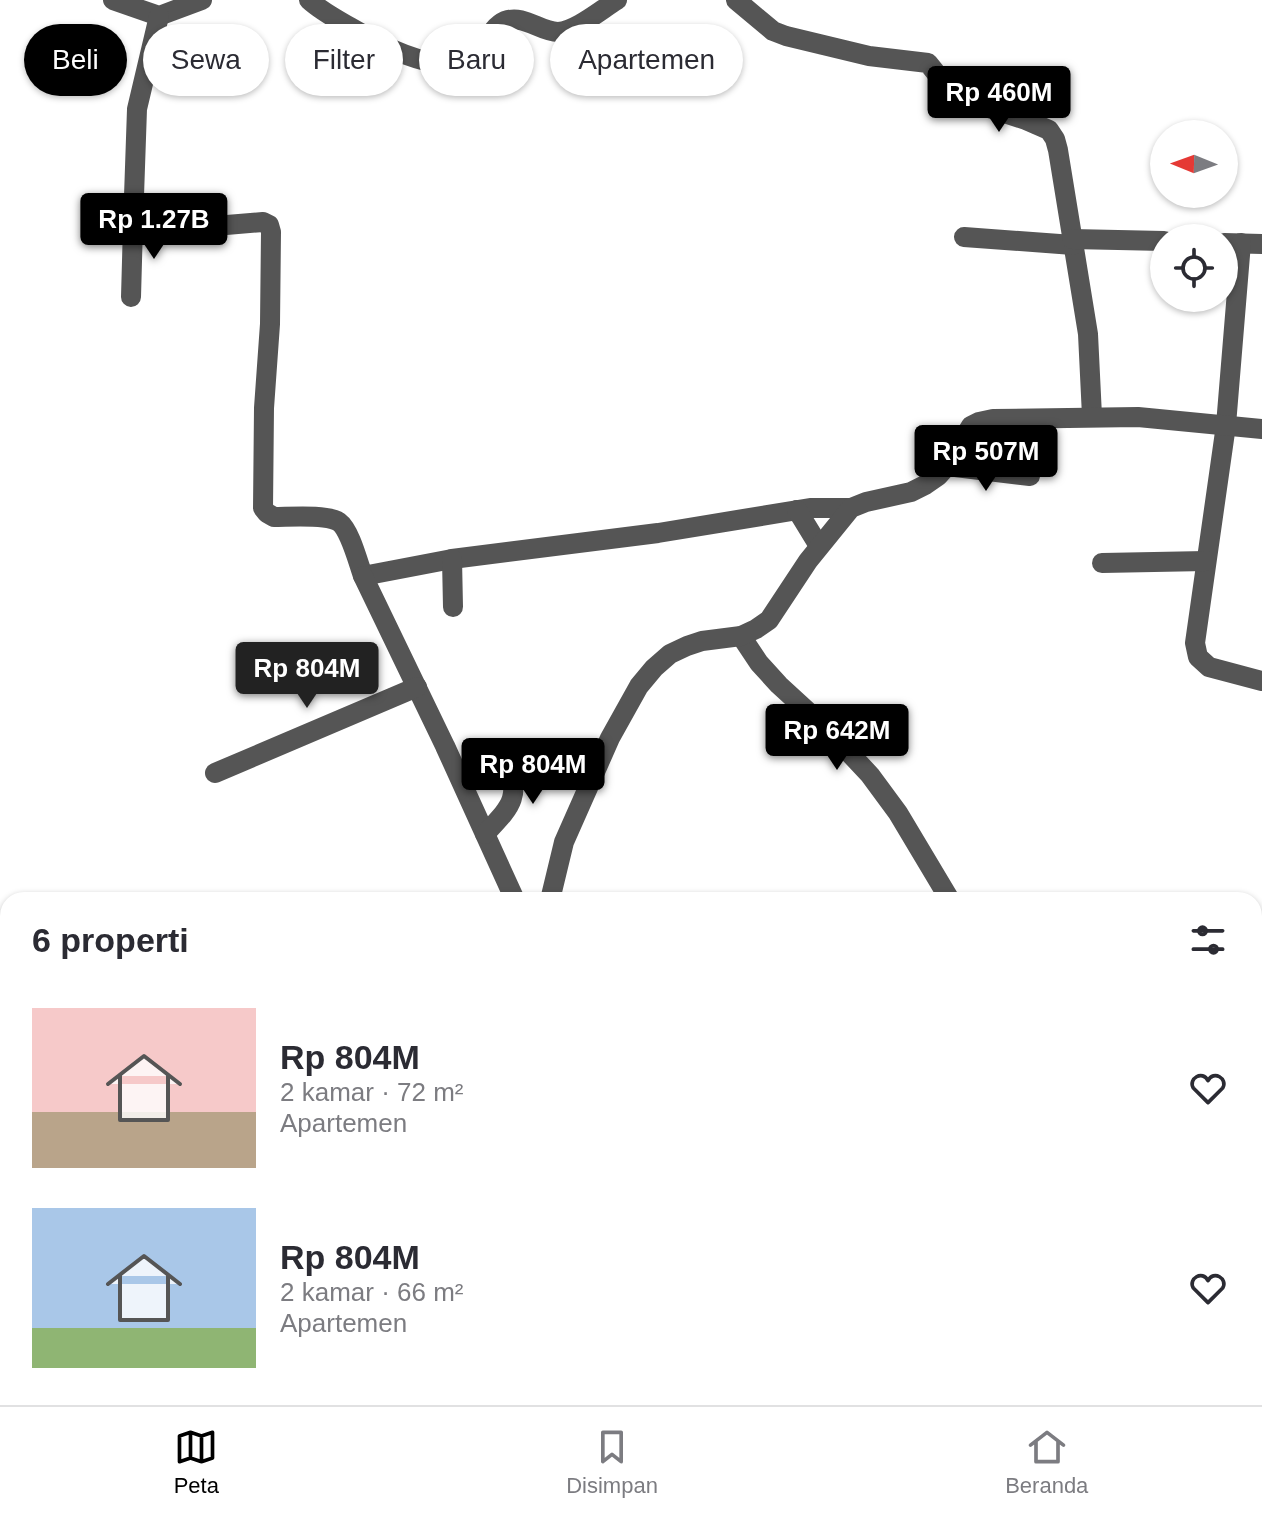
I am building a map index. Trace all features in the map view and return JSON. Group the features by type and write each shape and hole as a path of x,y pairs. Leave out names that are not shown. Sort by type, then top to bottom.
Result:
{"street":[{"path":"113,0 159,16 202,0"},
{"path":"309,0 384,47 416,60 453,67 470,61 504,21 525,21 558,32 575,26 617,0"},
{"path":"736,0 773,31 786,36 869,56 928,63 948,88 960,97 1049,130 1058,150 1088,334 1092,416"},
{"path":"131,297 137,109 159,16"},
{"path":"133,225 191,228 263,222 269,225 270,324 264,408 263,508 274,517 330,518 346,530 363,576 511,892"},
{"path":"964,237 1073,242 1150,241"},
{"path":"1242,244 1226,425 1195,643 1198,657 1209,667 1262,681"},
{"path":"363,576 452,559 658,533 810,508 851,508 911,492 932,481 947,466 971,426 993,419 1138,417 1262,429"},
{"path":"947,466 1030,476"},
{"path":"552,892 564,842 610,738 639,686 670,654 702,641 741,636 769,620 819,546 851,508"},
{"path":"797,510 819,546"},
{"path":"452,559 453,607"},
{"path":"1102,563 1206,561"},
{"path":"741,636 779,685 827,729 870,775 898,813 945,892"},
{"path":"215,773 417,687"},
{"path":"485,834 508,809 514,797 509,758"}]}
